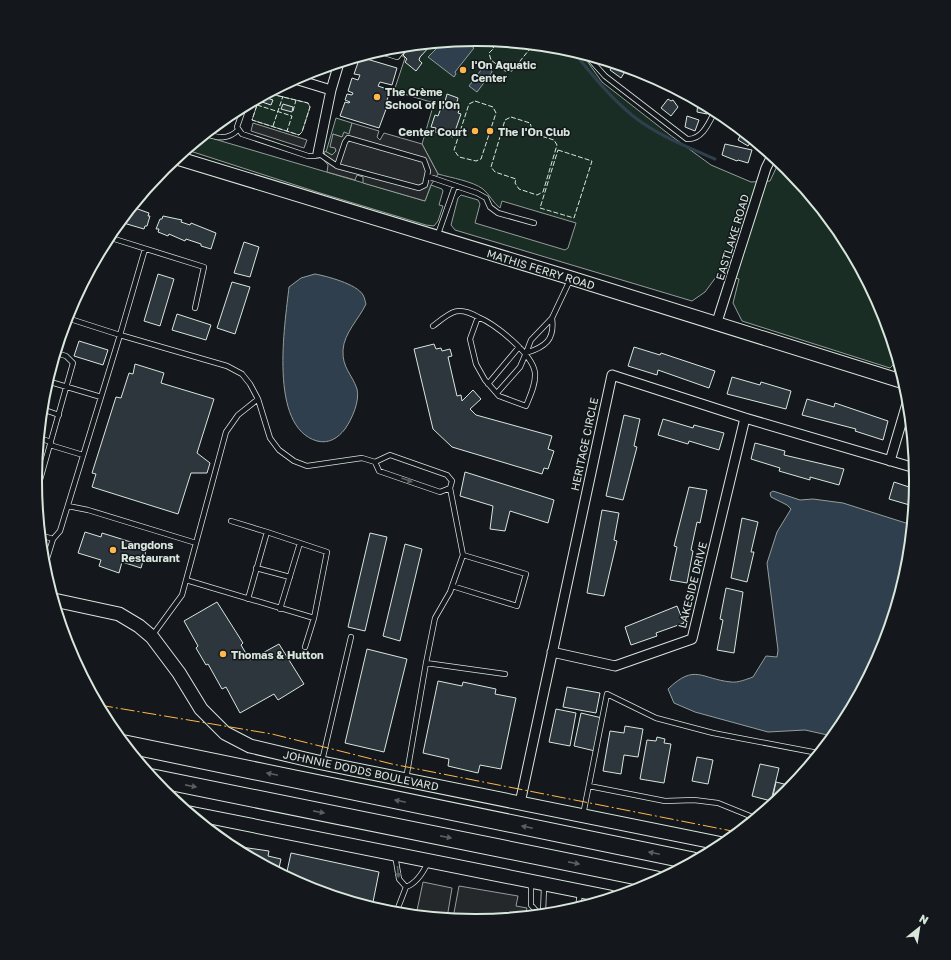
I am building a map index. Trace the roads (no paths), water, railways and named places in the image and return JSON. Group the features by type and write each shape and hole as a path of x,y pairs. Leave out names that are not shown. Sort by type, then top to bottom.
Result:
{"highway":[{"name":"JOHNNIE DODDS BOULEVARD","path":"133,746 684,859"},
{"path":"163,780 647,878"}],"street":[{"path":"318,153 330,90 337,70"},
{"path":"304,82 330,90"},
{"name":"MATHIS FERRY ROAD","path":"183,160 571,278 716,325 897,380"},
{"name":"EASTLAKE ROAD","path":"716,325 769,161"},
{"name":"HERITAGE CIRCLE","path":"520,803 612,375 745,418 909,466"},
{"path":"890,461 904,414"},
{"name":"LAKESIDE DRIVE","path":"552,652 616,666 692,639 745,418"},
{"name":"JOHNNIE DODDS BOULEVARD","path":"60,601 119,614 139,626 152,637 179,673 201,709 225,733 250,746 322,763 713,842"},
{"path":"205,818 600,895"}],"lane":[{"path":"391,55 397,57 400,53"},
{"path":"593,63 605,76 687,139 694,140 702,134 712,117"},
{"path":"213,135 226,138 232,136 238,130 237,127 241,116"},
{"path":"238,130 242,134 308,156 315,156 318,153 337,166 419,188 425,184 428,171 424,160 348,138 344,142 337,166"},
{"path":"427,176 486,198 490,208 498,213 534,223"},
{"path":"437,237 455,186"},
{"path":"115,239 204,267 195,308"},
{"path":"48,553 52,539 60,531 68,506 145,249"},
{"path":"497,393 520,367 531,340 552,318 571,278"},
{"path":"433,326 452,311 467,311 478,318 489,321 526,354 535,372 533,391 526,406 499,396 488,384 476,364 470,339 478,318"},
{"path":"526,354 542,348 552,335 552,318"},
{"path":"73,320 227,366 242,374 250,384 258,399 270,438 279,450 294,461 307,466 362,458 375,462 390,455 447,474 452,480 450,488 463,555 452,586 435,618 406,779"},
{"path":"488,384 519,347"},
{"path":"43,472 73,363 66,356 61,354"},
{"path":"53,383 101,397"},
{"path":"152,637 182,595 226,432 238,415 258,399"},
{"path":"48,411 59,415"},
{"path":"44,440 83,455"},
{"path":"375,462 379,471 440,492 450,488"},
{"path":"68,506 88,510 196,543"},
{"path":"231,520 327,552 314,618 305,647"},
{"path":"248,599 267,532"},
{"path":"46,537 52,539"},
{"path":"280,609 300,543"},
{"path":"452,586 517,606 526,574 463,555"},
{"path":"256,568 290,577"},
{"path":"186,580 314,618"},
{"path":"322,763 350,636"},
{"path":"426,663 505,674"},
{"path":"583,815 607,694 656,718 713,733 812,752"},
{"path":"589,786 666,801 694,800 718,804 749,816"},
{"path":"394,854 397,862 399,879 406,887"},
{"path":"399,906 406,887 413,884 423,872 429,861"},
{"path":"538,883 542,908"},
{"path":"535,909 531,905 538,883"},
{"path":"579,901 581,891"}],"water":[{"path":"471,46 474,48 455,72 456,74 454,77 428,57 437,48"},
{"path":"484,66 491,69 492,72 477,92 469,86"},
{"path":"315,274 341,281 355,287 363,295 366,304 346,338 343,350 344,362 355,384 358,394 353,415 345,429 336,438 325,442 317,441 302,432 291,416 286,396 283,373 283,348 289,287 301,278"},
{"path":"773,491 800,500 813,499 843,503 906,523 901,565 886,619 876,646 851,697 826,735 805,730 768,732 695,712 674,703 668,689 677,681 692,675 731,682 742,681 753,677 766,656 777,657 778,650 767,563 777,532 791,509 787,505 771,497 770,493"}],"waterway":[{"path":"580,59 609,93 642,123 662,135 715,159"}],"place":[{"name":"I'On Aquatic Center","path":"463,70"},
{"name":"The Crème School of I'On","path":"377,97"},
{"name":"Center Court","path":"475,131"},
{"name":"The I'On Club","path":"490,131"},
{"name":"Langdons Restaurant","path":"113,550"},
{"name":"Thomas & Hutton","path":"223,654"}]}
